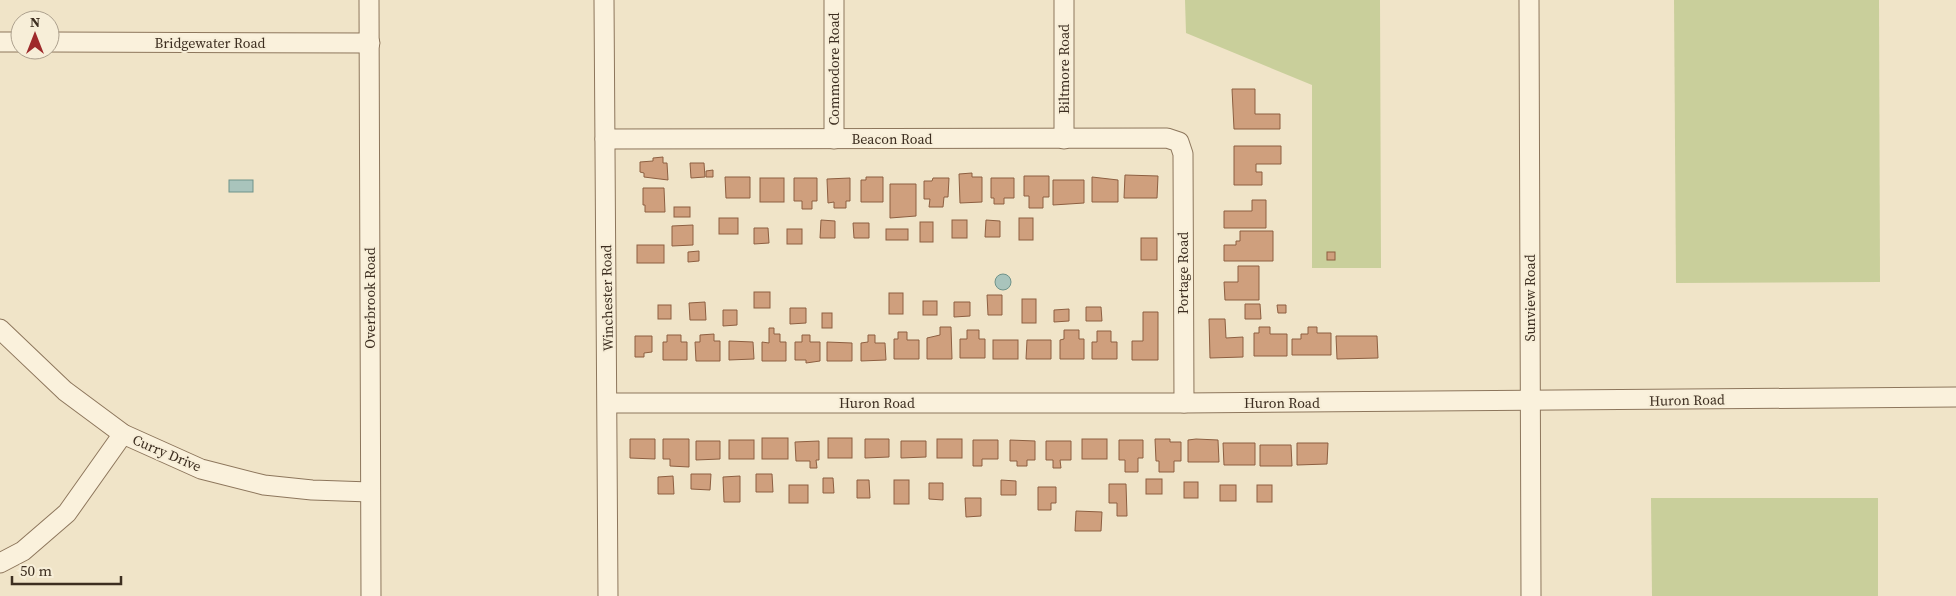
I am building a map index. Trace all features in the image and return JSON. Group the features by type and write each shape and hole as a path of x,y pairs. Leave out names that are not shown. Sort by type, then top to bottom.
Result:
{"street":[{"name":"Overbrook Road","path":"370,0 371,596"},
{"name":"Winchester Road","path":"604,0 608,596"},
{"name":"Commodore Road","path":"834,0 834,139"},
{"name":"Biltmore Road","path":"1064,0 1064,139"},
{"name":"Sunview Road","path":"1530,0 1531,596"},
{"name":"Bridgewater Road","path":"60,42 370,43"},
{"name":"Beacon Road","path":"605,139 1167,138 1179,142"},
{"name":"Portage Road","path":"1179,142 1183,154 1184,403"},
{"name":"Curry Drive","path":"0,329 65,390 123,434 201,469 264,485 312,490 370,492"},
{"name":"Huron Road","path":"608,403 1184,403 1956,397"},
{"path":"0,563 23,551 68,513 123,434"}],"green space":[{"path":"1185,0 1380,0 1381,268 1312,268 1312,85 1186,33"},
{"path":"1674,0 1879,0 1880,282 1676,283"},
{"path":"1651,498 1878,498 1878,596 1652,596"}],"water":[{"path":"229,180 253,180 253,192 229,192"},
{"path":"1003,274 1009,276 1011,282 1009,288 1003,290 997,288 995,282 997,276"}],"building":[{"path":"1232,89 1255,89 1255,114 1280,114 1280,129 1234,129"},
{"path":"1234,146 1281,146 1281,164 1256,164 1256,172 1262,172 1262,185 1234,185"},
{"path":"663,157 663,163 667,163 668,180 644,177 644,173 640,172 640,162 653,161 653,158"},
{"path":"690,163 704,163 705,177 691,178"},
{"path":"713,170 713,177 706,177 706,171"},
{"path":"972,173 972,177 982,177 982,202 960,203 959,174"},
{"path":"1125,175 1158,176 1157,198 1124,198"},
{"path":"1024,176 1049,176 1049,197 1043,197 1043,208 1029,208 1029,196 1024,196"},
{"path":"725,177 750,177 750,198 726,198"},
{"path":"866,177 883,177 883,202 861,202 861,180 866,180"},
{"path":"1092,177 1118,180 1118,202 1092,202"},
{"path":"760,178 784,178 784,202 760,202"},
{"path":"794,178 817,178 817,201 812,201 812,209 802,209 802,201 794,201"},
{"path":"850,178 850,201 846,201 846,208 834,208 834,202 828,203 827,179"},
{"path":"933,178 949,178 948,197 944,197 943,207 929,207 930,199 924,199 924,181 932,181"},
{"path":"991,178 1014,178 1014,198 1004,198 1004,204 994,204 994,198 991,198"},
{"path":"1053,180 1084,180 1084,203 1053,205"},
{"path":"890,184 916,184 916,216 890,218"},
{"path":"643,188 664,188 665,212 645,212"},
{"path":"1252,200 1266,200 1266,228 1224,228 1224,211 1252,211"},
{"path":"674,207 690,207 690,217 674,217"},
{"path":"719,218 738,218 738,234 719,234"},
{"path":"1019,218 1033,218 1033,240 1019,240"},
{"path":"821,220 835,221 835,238 820,238"},
{"path":"952,220 967,220 967,238 952,238"},
{"path":"986,220 1000,221 1000,237 985,237"},
{"path":"920,222 933,222 933,242 920,242"},
{"path":"853,223 869,223 869,238 854,238"},
{"path":"693,225 693,245 672,246 672,226"},
{"path":"754,228 768,228 769,243 754,244"},
{"path":"787,229 802,229 802,244 787,244"},
{"path":"886,229 908,229 908,240 886,240"},
{"path":"1240,231 1273,231 1273,261 1224,261 1224,245 1236,245 1236,241 1240,241"},
{"path":"1141,238 1157,238 1157,260 1141,260"},
{"path":"637,245 664,245 664,263 637,263"},
{"path":"699,251 699,261 688,262 688,252"},
{"path":"1327,252 1335,252 1335,260 1327,260"},
{"path":"1238,266 1259,266 1259,300 1225,300 1224,282 1238,282"},
{"path":"754,292 770,292 770,308 754,308"},
{"path":"889,293 903,293 903,314 889,314"},
{"path":"987,295 1002,295 1002,315 988,315"},
{"path":"1022,299 1036,299 1036,323 1022,323"},
{"path":"923,301 937,301 937,315 923,315"},
{"path":"705,302 706,320 690,320 689,303"},
{"path":"954,302 970,302 970,316 954,317"},
{"path":"1245,304 1260,304 1261,319 1245,319"},
{"path":"658,305 671,305 671,319 658,319"},
{"path":"1277,305 1286,305 1286,313 1278,313"},
{"path":"1086,307 1101,307 1102,321 1086,321"},
{"path":"790,308 806,308 806,323 790,324"},
{"path":"1069,309 1069,321 1054,322 1054,310"},
{"path":"723,310 737,310 737,325 723,326"},
{"path":"1143,312 1158,312 1158,360 1132,360 1132,341 1143,341"},
{"path":"822,313 832,313 832,328 822,328"},
{"path":"1209,319 1225,319 1226,338 1243,337 1243,357 1210,358"},
{"path":"940,327 951,327 952,359 927,359 927,338 940,335"},
{"path":"1259,327 1270,327 1270,334 1287,334 1287,356 1254,356 1254,333 1259,333"},
{"path":"1308,327 1317,327 1317,333 1331,333 1331,355 1292,355 1292,339 1301,339 1301,334 1308,334"},
{"path":"769,328 774,328 774,334 780,334 780,342 786,342 786,361 762,361 762,342 769,343"},
{"path":"967,330 979,330 979,339 985,339 985,358 960,358 960,339 967,339"},
{"path":"1064,330 1079,330 1079,339 1084,339 1084,359 1060,359 1060,340 1064,339"},
{"path":"1097,331 1111,331 1111,342 1117,342 1117,359 1092,359 1092,342 1097,342"},
{"path":"898,332 907,332 907,340 919,340 919,359 894,359 894,339 898,339"},
{"path":"714,334 714,341 720,341 720,361 696,361 695,342 700,342 700,335"},
{"path":"667,335 681,335 681,342 687,342 687,360 663,360 663,342 667,342"},
{"path":"802,335 810,335 810,342 820,342 820,361 806,363 806,360 795,360 795,342 802,342"},
{"path":"868,335 875,335 875,343 885,343 886,360 861,361 861,343 868,342"},
{"path":"635,336 652,336 652,352 644,353 644,357 635,357"},
{"path":"1336,336 1377,336 1378,358 1337,359"},
{"path":"993,340 1018,340 1018,359 993,359"},
{"path":"1027,340 1051,340 1051,359 1026,359"},
{"path":"729,341 753,342 754,359 729,360"},
{"path":"827,342 852,343 852,361 827,361"},
{"path":"762,438 788,438 788,459 762,459"},
{"path":"828,438 852,438 852,458 828,458"},
{"path":"630,439 655,439 655,459 630,458"},
{"path":"663,439 689,439 689,467 670,466 670,459 663,459"},
{"path":"865,439 889,439 889,457 865,458"},
{"path":"937,439 962,439 962,458 937,458"},
{"path":"1082,439 1107,439 1107,459 1082,459"},
{"path":"1155,439 1170,439 1170,442 1181,442 1181,461 1174,461 1174,472 1159,472 1159,461 1156,461"},
{"path":"729,440 754,440 754,459 729,459"},
{"path":"973,440 998,440 998,459 982,459 982,466 973,466"},
{"path":"1010,440 1035,441 1035,460 1027,460 1027,466 1017,466 1017,461 1010,461"},
{"path":"1119,440 1143,440 1143,458 1138,458 1138,472 1125,472 1125,460 1119,460"},
{"path":"1188,440 1218,440 1219,462 1188,462"},
{"path":"696,441 720,441 720,459 696,460"},
{"path":"819,441 819,460 816,460 817,468 810,468 810,461 796,461 795,442"},
{"path":"901,441 926,441 926,457 901,458"},
{"path":"1046,441 1071,441 1071,460 1060,460 1061,468 1053,468 1053,460 1046,460"},
{"path":"1223,443 1255,443 1255,465 1224,465"},
{"path":"1297,443 1328,443 1327,464 1297,465"},
{"path":"1260,445 1291,445 1292,466 1260,466"},
{"path":"691,474 711,474 710,490 691,489"},
{"path":"756,474 772,474 773,492 756,492"},
{"path":"673,476 674,494 658,494 658,477"},
{"path":"740,476 740,502 724,502 723,477"},
{"path":"823,478 833,478 834,493 823,493"},
{"path":"1146,479 1162,479 1162,494 1146,494"},
{"path":"857,480 869,480 870,498 857,498"},
{"path":"894,480 909,480 909,504 894,504"},
{"path":"1001,480 1016,481 1016,495 1001,495"},
{"path":"1184,482 1198,482 1198,498 1184,498"},
{"path":"929,483 943,483 943,500 929,499"},
{"path":"1109,484 1126,484 1127,516 1117,516 1117,503 1109,503"},
{"path":"789,485 808,485 808,503 789,503"},
{"path":"1220,485 1236,485 1236,501 1220,501"},
{"path":"1257,485 1272,485 1272,502 1257,502"},
{"path":"1038,487 1056,487 1056,503 1051,503 1051,510 1038,510"},
{"path":"965,498 981,498 981,516 966,517"},
{"path":"1076,511 1102,512 1101,531 1075,531"}]}
